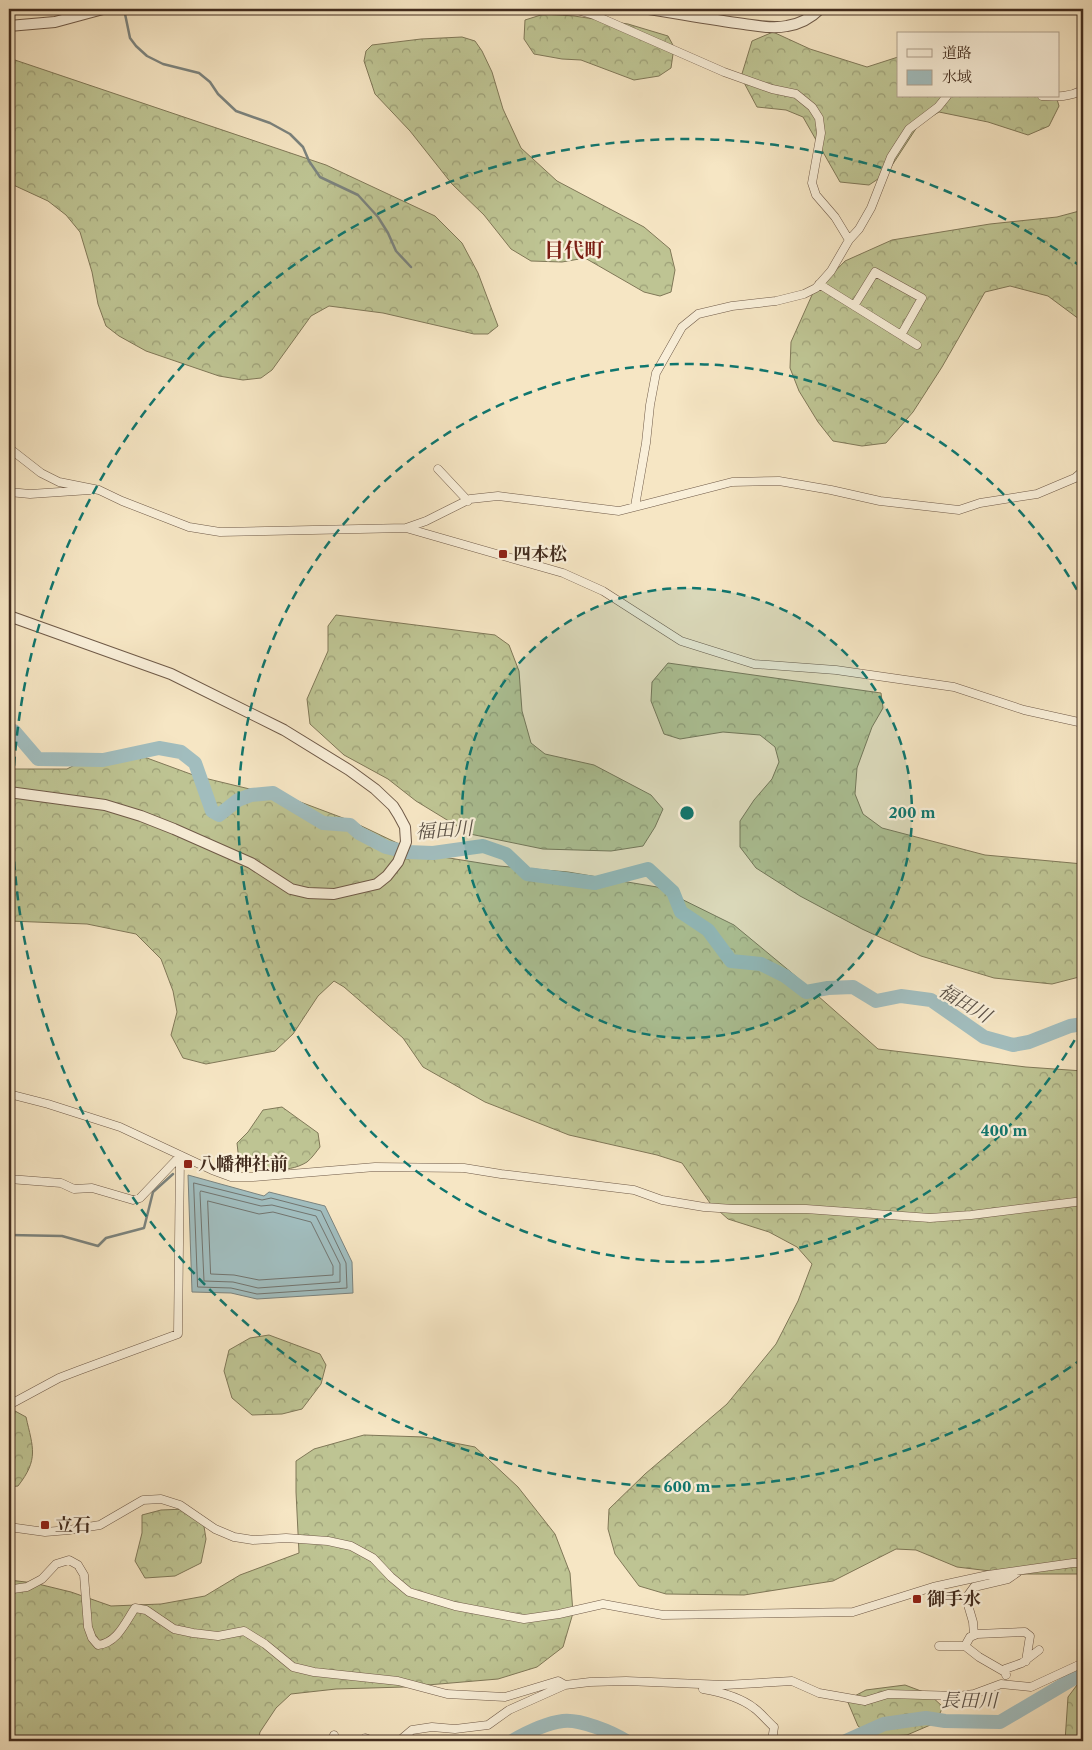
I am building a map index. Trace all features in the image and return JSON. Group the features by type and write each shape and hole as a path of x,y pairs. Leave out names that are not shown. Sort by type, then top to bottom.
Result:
{"street":[{"path":"9,26 56,22 103,9"},
{"path":"574,9 594,15 724,72 772,89 796,94 812,107 819,118 821,133 812,183 816,195 835,216 849,240"},
{"path":"649,9 773,28 799,23 820,9"},
{"path":"1060,98 1083,90"},
{"path":"635,506 656,373 682,328 698,314 732,306 776,301 804,294 816,288 831,271 849,240 859,229 871,208 891,157 909,129 938,107 945,98"},
{"path":"854,306 875,272 922,298 901,335"},
{"path":"819,284 916,345"},
{"path":"9,448 41,474 59,482 99,490 188,527 220,532 406,528 563,573 603,591 681,641 754,664 836,670 954,687 1024,710 1083,723"},
{"path":"438,469 468,501"},
{"path":"406,528 426,521 468,501 498,496 619,512 635,506 732,482 778,481 880,501 959,510 980,503 1037,494 1075,478 1083,471"},
{"path":"9,492 30,494 99,490"},
{"path":"9,616 171,674 284,730 349,770 375,789 393,806 405,827 406,842 398,862 387,876 377,884 334,894 308,893 291,889 251,863 141,816 105,805 9,792"},
{"path":"9,1094 48,1104 120,1127 180,1156 231,1177 253,1177 375,1167 464,1168 625,1189 662,1200 704,1207 806,1209 930,1218 971,1215 1083,1200"},
{"path":"9,1179 61,1183 74,1189 92,1188 133,1200 140,1198 180,1156"},
{"path":"9,1405 80,1370 178,1334 180,1156"},
{"path":"9,1527 45,1532 100,1525 143,1500 161,1499 180,1505 215,1529 234,1537 253,1540 286,1538 328,1541 352,1546 373,1558 391,1578 409,1592 455,1606 524,1619 559,1614 602,1604 662,1615 853,1612 932,1587 988,1575 1083,1563"},
{"path":"9,1587 13,1589 27,1587 42,1579 56,1564 69,1560 78,1565 84,1575 88,1627 92,1638 98,1645 105,1644 116,1637 135,1608 146,1610 174,1629 218,1636 244,1631 265,1644 293,1667 314,1672 398,1681 447,1694 504,1697 558,1681 565,1686"},
{"path":"974,1635 973,1622 966,1598 974,1587 1008,1579 1020,1571"},
{"path":"966,1646 970,1637 974,1635 994,1632 1003,1634 1025,1632 1030,1636 1026,1661"},
{"path":"939,1646 966,1646 979,1657 1005,1672"},
{"path":"1007,1684 1005,1669 1026,1661 1039,1650"},
{"path":"399,1741 412,1730 432,1727 455,1729 488,1725 509,1710 565,1686 590,1682 626,1681 725,1685 792,1681 819,1693 865,1701 888,1694 959,1696 974,1694 1001,1684 1031,1687 1083,1664"},
{"path":"689,1684 746,1702 774,1727 772,1741"}],"green space":[{"path":"544,14 574,16 628,24 668,36 674,47 671,68 659,76 634,80 581,60 534,54 524,39 525,20"},
{"path":"773,32 810,49 867,67 897,57 897,98 1057,98 1059,106 1049,126 1028,135 988,122 939,112 919,124 887,173 869,185 840,182 803,117 786,110 757,107 741,77 752,41"},
{"path":"462,37 475,41 482,51 492,72 503,109 521,148 557,181 644,227 670,249 675,270 671,292 660,296 644,292 585,258 562,262 531,261 511,249 484,215 452,184 410,131 375,94 364,61 366,51 372,45 421,39"},
{"path":"9,58 326,165 435,216 462,243 478,273 498,326 488,334 474,334 383,313 329,306 311,316 272,370 261,378 243,380 219,376 146,351 119,336 106,326 98,304 92,272 80,232 66,215 48,201 9,183"},
{"path":"1083,210 1083,322 1048,296 1010,286 985,292 942,367 913,412 886,443 862,446 833,441 818,422 799,391 790,368 791,342 812,295 845,261 892,240 990,224 1057,217"},
{"path":"336,615 495,635 509,645 519,671 522,711 531,743 545,754 594,765 651,795 663,809 655,827 643,846 611,851 543,849 470,834 416,801 388,779 344,755 310,724 307,699 328,651 328,626"},
{"path":"668,663 881,693 883,708 872,727 857,768 855,794 863,814 882,828 985,855 1083,864 1083,976 1052,984 994,978 921,956 862,929 800,896 756,868 740,847 740,821 754,800 772,779 779,762 775,747 760,735 723,732 680,739 664,734 651,701 652,682"},
{"path":"136,754 196,776 295,800 351,821 418,853 499,866 568,872 657,887 734,925 878,1049 1026,1067 1083,1071 1083,1574 1015,1574 957,1567 916,1550 896,1549 833,1581 744,1595 666,1594 639,1586 615,1554 608,1529 609,1509 645,1474 727,1404 776,1344 798,1301 812,1264 797,1247 769,1232 728,1219 710,1203 682,1163 657,1155 569,1135 485,1102 423,1067 403,1038 344,987 334,981 318,996 293,1034 275,1051 206,1064 183,1058 171,1035 177,1012 173,991 161,959 136,934 87,924 9,921 9,769 67,769 90,757"},
{"path":"282,1107 318,1133 320,1147 314,1155 307,1162 299,1166 282,1169 264,1168 239,1161 237,1143 248,1132 263,1110"},
{"path":"269,1335 320,1354 326,1365 321,1384 302,1409 282,1414 252,1415 232,1398 224,1371 229,1350 250,1338"},
{"path":"15,1411 26,1417 31,1437 32,1460 25,1477 18,1486 9,1487 9,1412"},
{"path":"364,1435 424,1437 475,1447 518,1487 555,1534 570,1573 573,1613 563,1647 537,1667 498,1679 404,1687 336,1689 291,1694 276,1708 260,1732 258,1741 9,1741 9,1580 34,1583 71,1592 111,1606 161,1604 205,1596 240,1575 299,1553 296,1461 314,1449"},
{"path":"186,1509 203,1520 206,1539 201,1563 175,1576 145,1578 135,1561 142,1533 142,1515 161,1510"},
{"path":"1083,1677 1083,1741 1065,1741 1068,1697"},
{"path":"905,1685 929,1694 943,1707 935,1723 907,1735 872,1737 858,1726 847,1700 866,1690"}],"water":[{"path":"188,1175 264,1196 269,1192 325,1206 352,1262 353,1293 257,1299 231,1293 192,1292"}],"waterway":[{"path":"124,9 130,38 147,56 163,64 199,73 210,82 218,94 236,111 270,123 290,134 303,147 309,161 320,177 358,195 378,217 396,251 411,267"},
{"name":"福田川","path":"9,730 14,731 38,759 103,760 159,748 181,752 195,763 212,811 219,815 238,800 251,795 273,793 323,823 350,825 359,833 386,847 407,852 433,853 483,846 506,854 527,874 595,883 648,869 673,892 681,912 708,930 731,961 761,964 785,976 806,992 828,988 853,987 876,1001 901,996 931,1000 984,1037 1013,1045 1029,1042 1070,1026 1083,1024"},
{"path":"9,1235 62,1236 98,1246 106,1238 144,1228 153,1192 173,1174"},
{"name":"長田川","path":"846,1741 884,1724 926,1718 945,1721 1000,1722 1083,1673"},
{"name":"長田川","path":"512,1741 544,1726 563,1721 578,1722 596,1727 626,1741"}],"place":[{"name":"四本松","path":"503,554"},
{"name":"八幡神社前","path":"188,1164"},
{"name":"立石","path":"45,1525"},
{"name":"御手水","path":"917,1599"}],"district":[{"name":"目代町","path":"574,250"}]}
